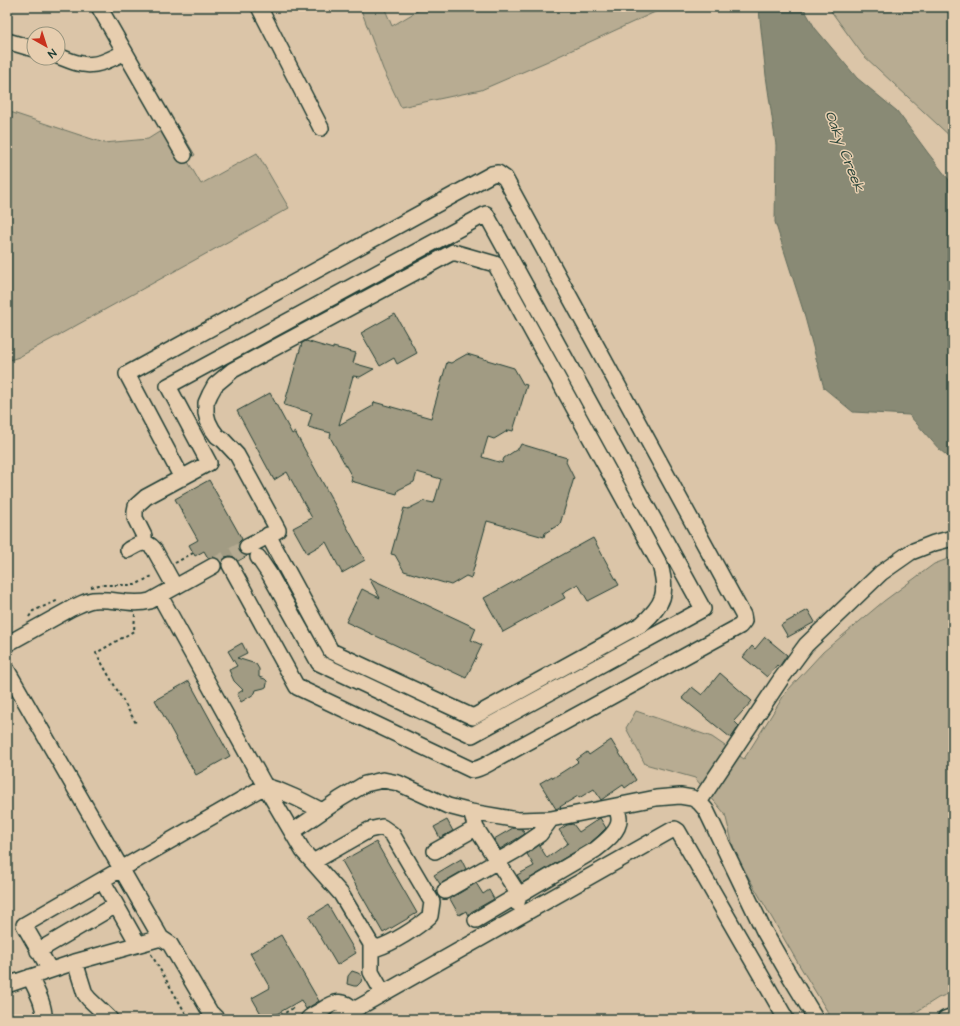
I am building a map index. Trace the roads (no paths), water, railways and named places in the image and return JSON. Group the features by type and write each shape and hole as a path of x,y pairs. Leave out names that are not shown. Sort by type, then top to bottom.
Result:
{"street":[{"path":"98,7 184,155"},
{"path":"259,7 321,128"},
{"path":"7,40 26,46"},
{"path":"66,59 83,64 94,64 106,62 125,52"},
{"path":"182,478 127,374 492,174 498,173 505,178 743,615 744,621 740,626 494,760 483,768 472,770 297,687 230,565"},
{"path":"144,543 144,536 135,518 136,506 146,497 209,463 168,386 486,214 703,609 472,735 319,663 270,575 258,557"},
{"path":"247,547 278,530 237,455 223,440 217,436 212,430 208,421 206,402 216,385 233,370 453,252 495,264 660,565 664,588 662,599 657,609 642,624 473,717 331,651 268,536"},
{"path":"699,802 781,679 806,645 881,573 911,552 934,543 953,538"},
{"path":"128,550 141,543 149,544 154,549 175,588"},
{"path":"7,644 83,603 92,600 100,600 143,603 160,596 213,566"},
{"path":"160,596 303,851 342,894 371,944 377,948 384,945 420,925 430,916 432,902 392,834 382,827 369,830 313,862"},
{"path":"7,670 161,938 170,944 210,1012 217,1019"},
{"path":"292,832 364,784 383,780 398,783 448,806 471,812 518,820 551,819 656,798 680,796 692,798 699,802 706,810 764,931 788,974 816,1019"},
{"path":"50,970 24,925 266,786 301,799 322,811"},
{"path":"476,920 595,850 608,840 618,826 619,820 616,806"},
{"path":"471,812 476,828 519,895 513,920"},
{"path":"445,891 517,850 540,834 551,819"},
{"path":"435,851 476,828"},
{"path":"338,1019 672,830 675,830 678,831 786,1019"},
{"path":"102,880 138,944"},
{"path":"38,950 116,905"},
{"path":"7,985 75,962 161,938"},
{"path":"371,944 371,972 383,993"},
{"path":"75,962 88,999 110,1019"},
{"path":"30,977 44,1010 44,1019"},
{"path":"308,1019 331,1004 337,1002 346,1003 354,1010"},
{"path":"945,1019 953,1016"}],"water":[{"name":"Oaky Creek","path":"762,7 803,7 815,28 857,78 897,111 953,185 953,461 939,449 909,415 853,412 824,388 803,310 775,222 776,145 766,76 759,10"}],"tunnel":[{"path":"213,566 247,547"}]}
